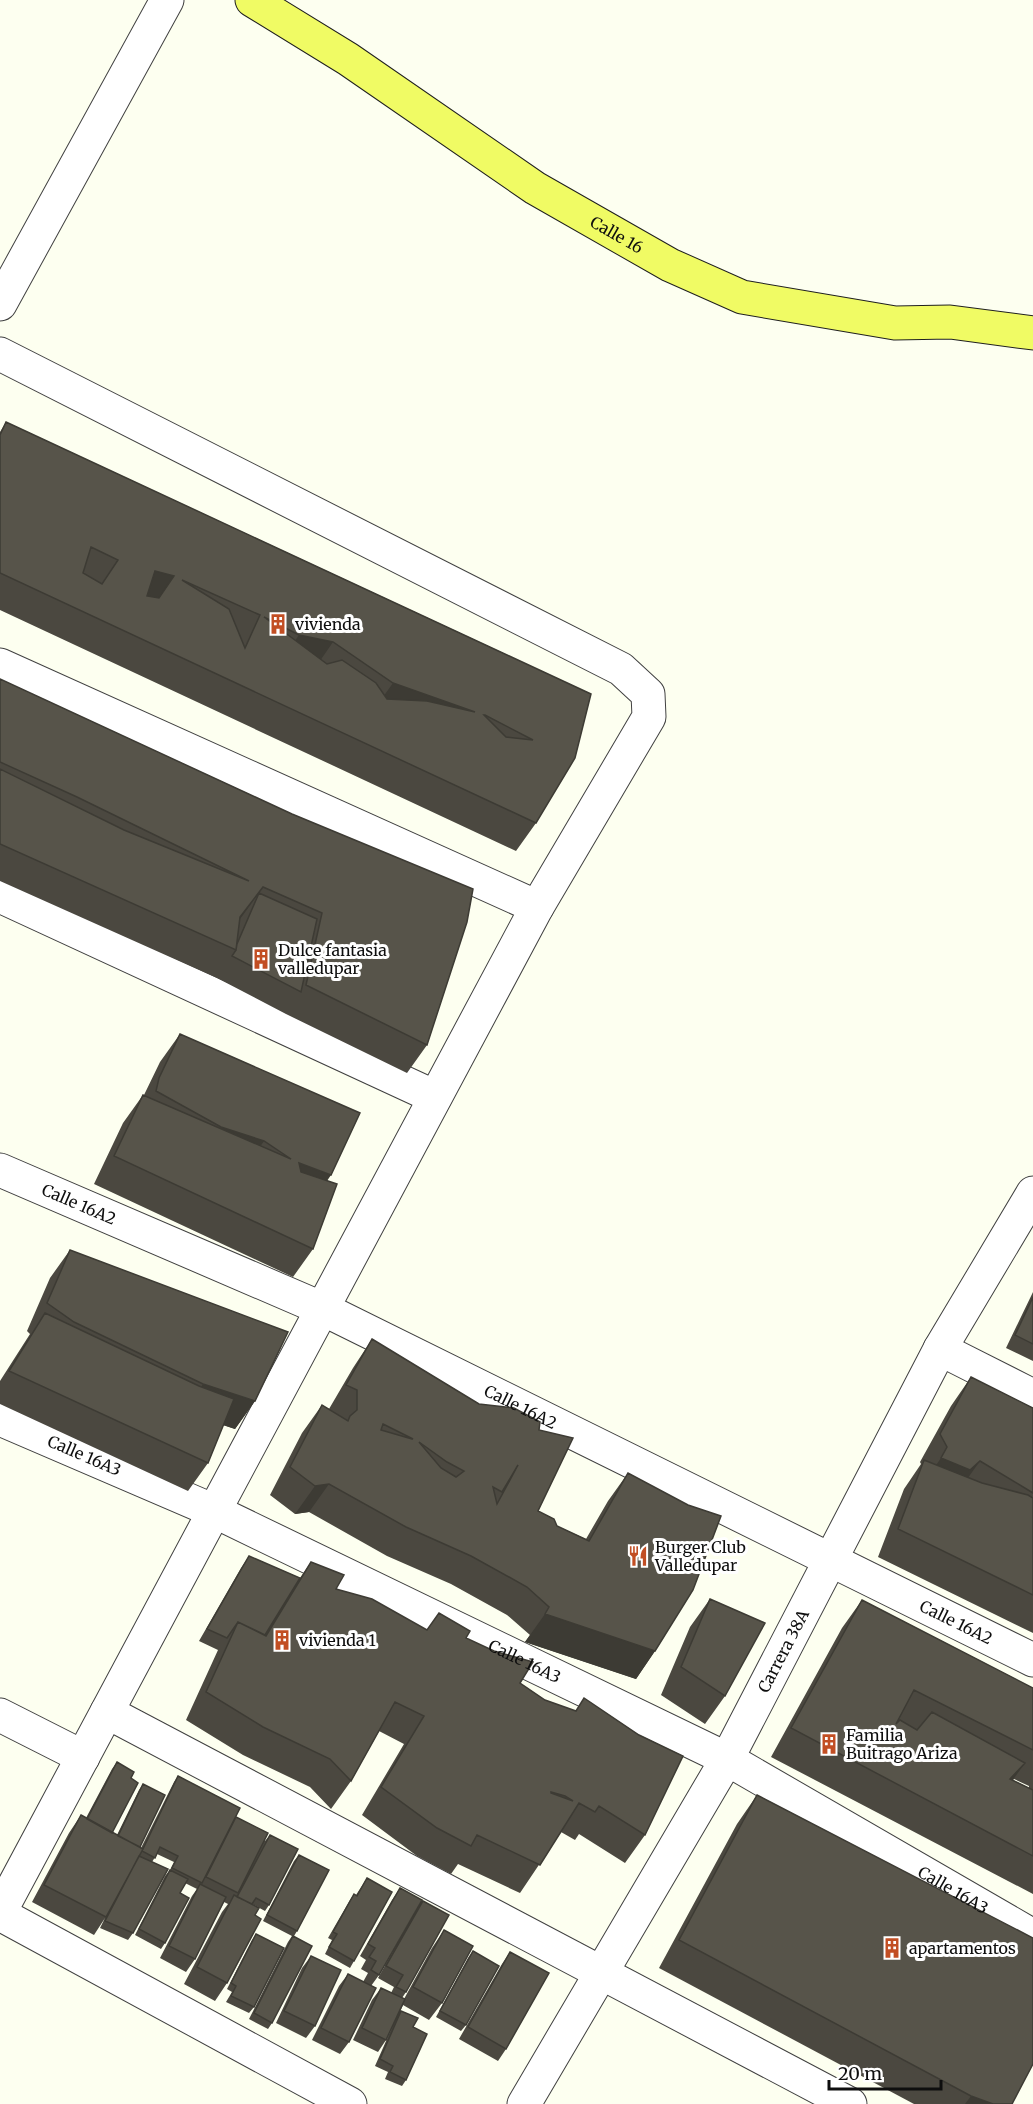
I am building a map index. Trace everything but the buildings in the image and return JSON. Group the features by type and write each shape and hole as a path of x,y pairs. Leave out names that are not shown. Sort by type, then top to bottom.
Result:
{"main road":[{"name":"Calle 16","path":"252,0 348,58 535,188 670,265 742,297 894,323 950,322 1033,333"}],"street":[{"path":"0,304 167,0"},
{"path":"0,354 621,669 648,694 649,717 537,907 0,1913 350,2104"},
{"path":"0,665 537,907"},
{"path":"0,896 435,1098"},
{"name":"Calle 16A2","path":"0,1170 323,1309 1033,1660"},
{"name":"Carrera 38A","path":"524,2104 727,1759 940,1349 1033,1193"},
{"path":"940,1349 1033,1396"},
{"name":"Calle 16A3","path":"0,1419 214,1511 727,1759 1033,1936"},
{"path":"107,1712 850,2104"},
{"path":"0,1715 83,1757"}],"place":[{"name":"vivienda","path":"278,624"},
{"name":"Dulce fantasia valledupar","path":"261,959"},
{"name":"Burger Club Valledupar","path":"638,1556"},
{"name":"vivienda 1","path":"282,1640"},
{"name":"Familia Buitrago Ariza","path":"829,1744"},
{"name":"apartamentos","path":"892,1948"}]}
